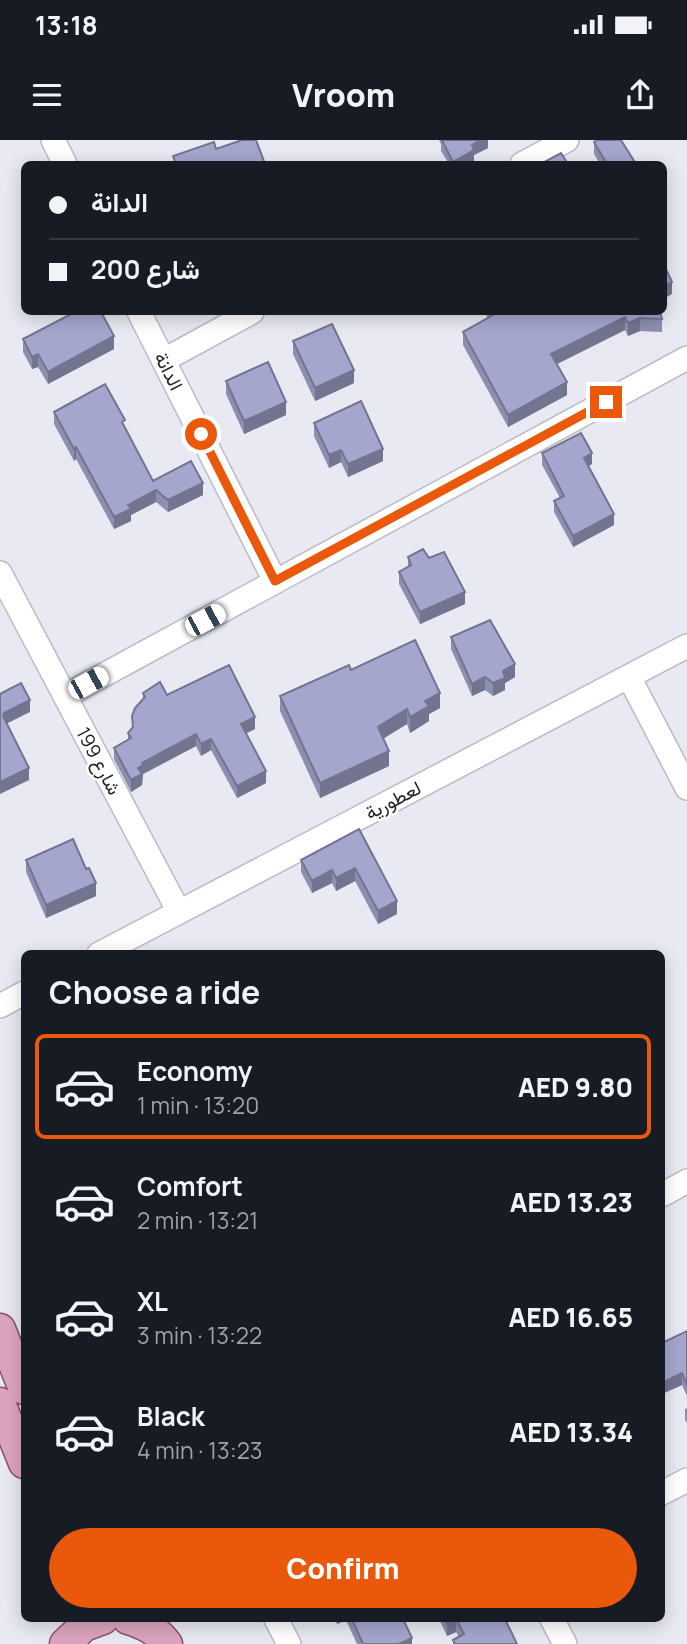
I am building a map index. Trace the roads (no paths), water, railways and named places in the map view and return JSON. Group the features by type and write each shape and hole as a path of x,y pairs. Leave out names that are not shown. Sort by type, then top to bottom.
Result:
{"main road":[{"path":"0,1329 21,1382"},
{"path":"0,1403 21,1456"},
{"path":"67,1634 95,1622"},
{"path":"140,1622 161,1636 167,1644"}],"street":[{"path":"53,140 64,161"},
{"path":"528,161 567,140"},
{"name":"الدانة","path":"140,315 275,581"},
{"path":"163,360 246,315"},
{"path":"65,696 687,358"},
{"name":"شارع 199","path":"0,573 179,912"},
{"name":"لعطورية","path":"107,950 687,646"},
{"path":"629,677 687,788"},
{"path":"0,1006 21,995"},
{"path":"665,1193 687,1181"},
{"path":"665,1491 687,1480"},
{"path":"278,1622 289,1644"},
{"path":"554,1622 565,1644"}]}
